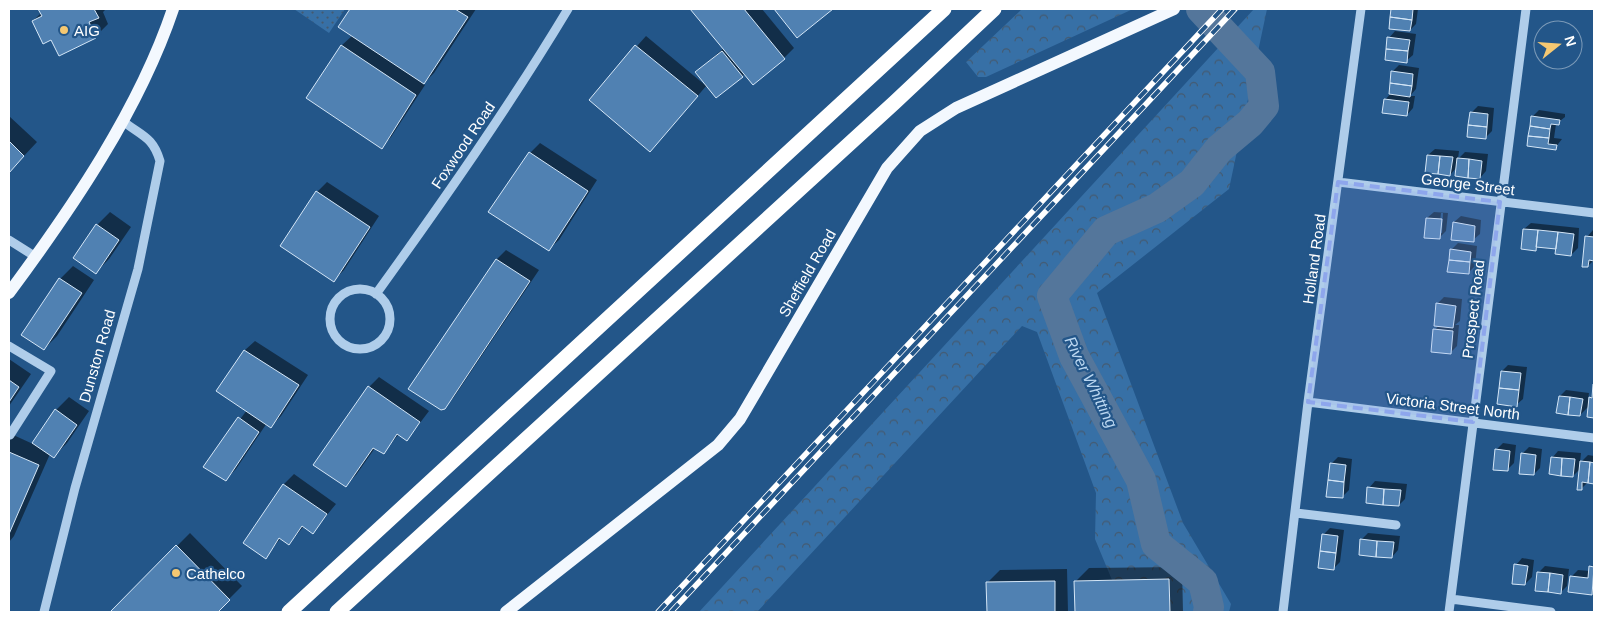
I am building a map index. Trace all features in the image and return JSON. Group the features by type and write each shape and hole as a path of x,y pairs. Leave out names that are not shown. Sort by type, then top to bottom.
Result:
{"highway":[{"path":"288,612 944,9"},
{"path":"336,612 894,104 994,9"}],"main road":[{"path":"9,293 36,257 124,122 173,9"},
{"name":"Sheffield Road","path":"506,612 718,445 740,419 887,168 920,131 956,108 1173,9"}],"street":[{"name":"Foxwood Road","path":"376,294 432,217 539,57 568,9"},
{"name":"Holland Road","path":"1283,612 1308,402 1361,9"},
{"name":"Prospect Road","path":"1450,612 1500,202 1526,9"},
{"name":"Dunston Road","path":"44,612 75,488 138,269 160,161 156,147 145,136 124,122"},
{"name":"George Street","path":"1338,182 1594,213"},
{"path":"9,240 36,257"},
{"path":"358,289 376,294 388,310 388,325 382,338 364,348 345,345 338,339 330,323 334,304 340,296 358,289"},
{"path":"9,346 51,371 10,435"},
{"name":"Victoria Street North","path":"1308,402 1594,438"},
{"path":"1296,513 1396,525"},
{"path":"1451,599 1551,612"}],"highlighted area":[{"path":"1338,182 1500,202 1473,422 1308,402"}],"green space":[{"path":"294,9 345,9 329,33"},
{"path":"1022,9 1133,9 986,77 978,77 966,62"},
{"path":"1254,9 1267,9 1229,189 1097,293 1183,523 1231,604 1229,612 1170,612 1169,579 1112,580 1095,539 1096,493 1037,332 1022,326 757,612 699,612"}],"building":[{"name":"AIG","path":"38,9 94,9 99,18 89,22 96,38 59,56 51,40 43,44 32,21 42,16"},
{"path":"350,9 455,9 468,17 424,84 338,27"},
{"path":"690,9 744,9 785,59 753,85"},
{"path":"774,9 833,9 797,38"},
{"path":"1391,9 1413,9 1412,20 1390,17"},
{"path":"1390,17 1412,20 1410,31 1389,29"},
{"path":"1387,37 1410,40 1408,51 1386,49"},
{"path":"341,45 416,95 382,149 306,98"},
{"path":"635,45 698,96 650,152 589,100"},
{"path":"1386,49 1408,51 1407,63 1385,60"},
{"path":"722,51 743,77 716,98 695,72"},
{"path":"1391,71 1413,74 1412,86 1390,83"},
{"path":"1390,83 1412,86 1410,97 1389,94"},
{"path":"1384,99 1409,102 1407,116 1382,113"},
{"path":"1470,112 1488,114 1487,127 1468,125"},
{"path":"1531,116 1560,120 1559,125 1551,124 1550,129 1530,126"},
{"path":"1468,125 1487,127 1486,139 1467,137"},
{"path":"1530,126 1550,129 1549,138 1528,136"},
{"path":"1528,136 1549,138 1548,144 1557,145 1556,150 1527,146"},
{"path":"9,141 24,156 9,173"},
{"path":"529,152 588,191 549,251 488,212"},
{"path":"1427,155 1440,156 1438,174 1425,173"},
{"path":"1440,156 1453,157 1450,176 1438,174"},
{"path":"1457,158 1469,159 1468,178 1455,176"},
{"path":"1469,159 1482,161 1480,179 1468,178"},
{"path":"316,191 370,227 334,282 280,246"},
{"path":"1426,218 1442,219 1440,239 1424,238"},
{"path":"1453,222 1475,226 1474,242 1451,240"},
{"path":"96,224 119,240 96,274 73,258"},
{"path":"1523,229 1538,230 1536,251 1521,249"},
{"path":"1538,230 1558,232 1556,249 1536,247"},
{"path":"1558,232 1574,234 1571,256 1555,254"},
{"path":"1585,236 1594,237 1594,261 1589,260 1588,267 1582,267"},
{"path":"1450,249 1471,252 1470,262 1449,260"},
{"path":"496,259 530,281 445,409 441,410 408,389"},
{"path":"1449,260 1470,262 1469,274 1447,272"},
{"path":"59,278 82,293 44,350 21,335"},
{"path":"1436,303 1456,306 1453,328 1434,326"},
{"path":"1433,329 1453,331 1451,354 1431,352"},
{"path":"244,350 299,385 271,428 216,391"},
{"path":"1501,371 1521,373 1519,390 1499,388"},
{"path":"9,380 19,387 9,402"},
{"path":"1593,384 1594,418 1587,417 1589,397 1592,398"},
{"path":"368,386 420,422 407,441 397,434 384,454 373,448 346,487 313,465"},
{"path":"1499,388 1519,390 1517,407 1497,404"},
{"path":"1559,396 1570,397 1568,415 1556,413"},
{"path":"1570,397 1583,399 1580,416 1568,415"},
{"path":"55,409 77,425 54,458 32,443"},
{"path":"238,417 259,432 226,481 203,467"},
{"path":"1495,449 1510,451 1508,471 1493,470"},
{"path":"9,452 39,465 9,534"},
{"path":"1521,453 1536,455 1534,475 1519,474"},
{"path":"1551,457 1562,458 1561,476 1549,474"},
{"path":"1562,458 1575,459 1573,477 1561,476"},
{"path":"1580,461 1590,462 1588,483 1582,482 1582,490 1577,490"},
{"path":"1590,462 1594,463 1594,484 1588,483"},
{"path":"1330,463 1346,465 1344,482 1328,480"},
{"path":"1328,480 1344,482 1343,498 1326,497"},
{"path":"283,484 327,514 313,534 302,526 289,545 279,538 266,559 243,543"},
{"path":"1367,487 1384,489 1383,505 1366,503"},
{"path":"1384,489 1401,490 1399,506 1383,505"},
{"path":"1322,534 1338,536 1336,553 1320,551"},
{"path":"1360,539 1377,541 1376,557 1359,555"},
{"path":"1377,541 1394,542 1392,558 1376,557"},
{"name":"Cathelco","path":"176,545 230,600 218,612 110,612"},
{"path":"1320,551 1336,553 1334,570 1318,568"},
{"path":"1514,564 1528,566 1525,585 1512,584"},
{"path":"1589,566 1594,567 1592,595 1568,592 1570,576 1588,578"},
{"path":"1537,572 1550,573 1548,592 1535,591"},
{"path":"1550,573 1563,575 1561,594 1548,592"},
{"path":"1169,579 1170,612 1075,612 1074,581"},
{"path":"1055,581 1055,612 987,612 986,582"}],"waterway":[{"name":"River Whitting","path":"1201,9 1260,72 1264,106 1250,123 1219,149 1192,183 1157,208 1106,231 1052,296 1074,356 1141,480 1156,544 1203,582 1209,607 1208,612"}],"railway":[{"path":"658,612 1222,9"},
{"path":"671,612 1235,9"}],"place":[{"name":"AIG","path":"64,30"},
{"name":"Cathelco","path":"176,573"}]}
